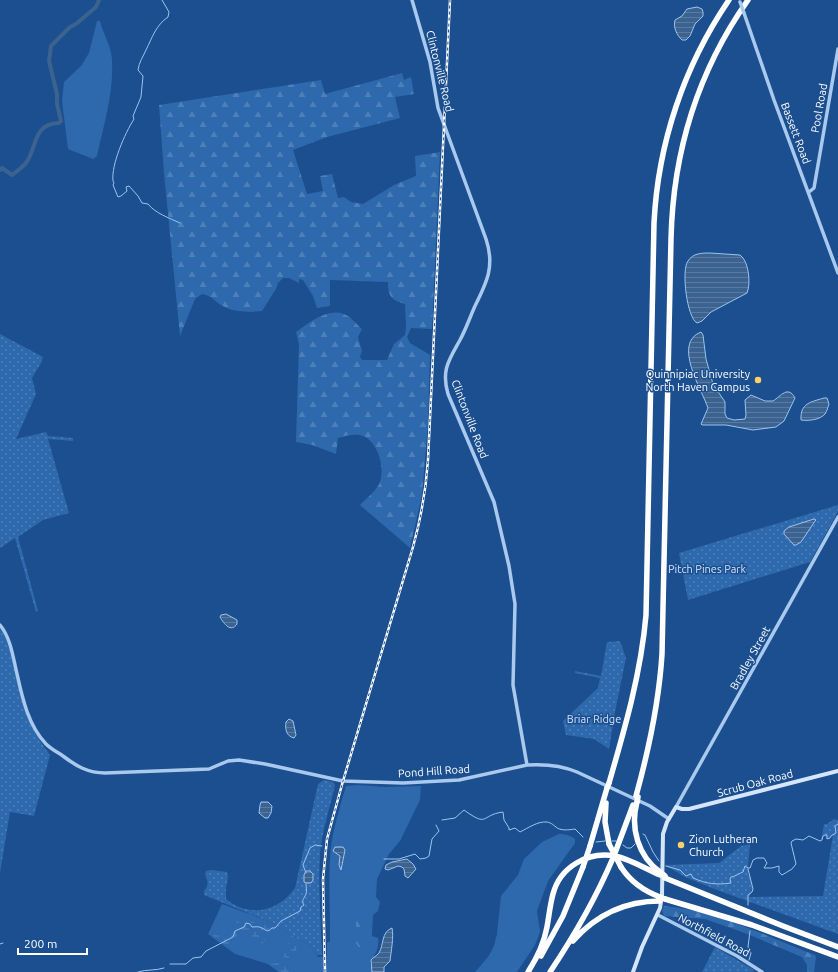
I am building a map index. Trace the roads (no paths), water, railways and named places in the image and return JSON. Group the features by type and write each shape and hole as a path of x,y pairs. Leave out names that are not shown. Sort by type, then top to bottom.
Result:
{"highway":[{"path":"531,972 559,923 583,867 636,684 646,615 654,223 659,178 670,125 683,87 705,39 729,0"},
{"path":"664,876 648,860 638,842 634,823 638,788 647,755 655,714 662,654 671,239 675,181 685,134 700,87 725,36 748,0"},
{"path":"607,787 605,822 609,844 621,867 638,885 663,900 752,925 838,957"},
{"path":"550,972 592,902 614,856 636,799"},
{"path":"528,972 539,953 544,939 554,888 561,877 572,865 590,857 600,855 623,859 797,932 838,947"},
{"path":"568,944 574,941 590,924 610,912 635,903 663,900"}],"main road":[{"name":"Scrub Oak Road","path":"676,807 683,810 688,810 838,771"},
{"path":"633,972 642,947 658,915 662,895 663,834 669,818 676,807"}],"street":[{"name":"Clintonville Road","path":"412,0 430,62 438,108 490,253 490,265 486,283 465,330 448,361 445,379 448,394 495,505 509,566 515,604 513,685 527,765"},
{"name":"Bassett Road","path":"740,1 774,100 838,273"},
{"name":"Pool Road","path":"809,192 814,188 838,49"},
{"name":"Bradley Street","path":"676,807 838,517"},
{"name":"Pond Hill Road","path":"0,625 8,641 24,702 35,728 48,746 88,771 100,773 206,769 214,768 232,760 242,760 343,781 386,783 453,780 475,777 527,765 575,771 650,806 669,818"},
{"name":"Northfield Road","path":"658,915 737,956 762,972"}],"waterway":[{"path":"0,170 2,168 12,175 21,168 28,160 41,131 45,127 61,121 57,104 57,94 49,61 51,46 70,27 76,24 96,7 99,0"},
{"path":"162,0 169,12 168,17 160,24 155,32 139,64 138,70 143,76 141,97 133,116 134,119 116,158 113,174 113,185 118,197 127,191 126,187 129,186 142,203 148,204 158,213 180,223"},
{"path":"442,820 455,818 464,810 481,819 503,812 504,820 509,830 515,828 520,832 537,824 547,822 560,829 575,829 583,837"},
{"path":"666,866 680,870 686,876 691,874 693,878 703,882 712,884 726,884 731,883 731,877 743,872 745,866 750,868 753,860 757,858 764,858 767,863 764,868 779,866 779,872 782,875 792,869 796,864 791,843 792,841 796,839 803,840 809,836 820,841 825,835 827,835 827,839 830,838 836,833 835,826 838,824"},
{"path":"384,859 399,859 415,854 420,859 426,858 429,856 432,839 439,831 436,825"},
{"path":"643,834 645,835 659,861"},
{"path":"596,842 605,841"},
{"path":"623,845 627,848 631,848 635,844"},
{"path":"306,873 303,865 310,848 315,845 322,846"},
{"path":"748,869 753,889 748,895 748,905"},
{"path":"170,964 186,964 193,958 201,957 206,951 233,937 235,931 244,927 246,923 250,924 252,927 259,927 267,931 275,928 281,921 300,911 301,907 304,905 303,901 306,893 306,884"},
{"path":"749,960 751,953 748,947 750,931"},
{"path":"138,972 164,968"}],"railway":[{"path":"325,972 323,879 327,839 413,547 421,515 426,482 450,0"}],"place":[{"name":"Quinnipiac University North Haven Campus","path":"758,380"},
{"name":"Zion Lutheran Church","path":"681,845"}],"park label":[{"name":"Pitch Pines Park","path":"707,569"},
{"name":"Briar Ridge","path":"594,719"}]}
